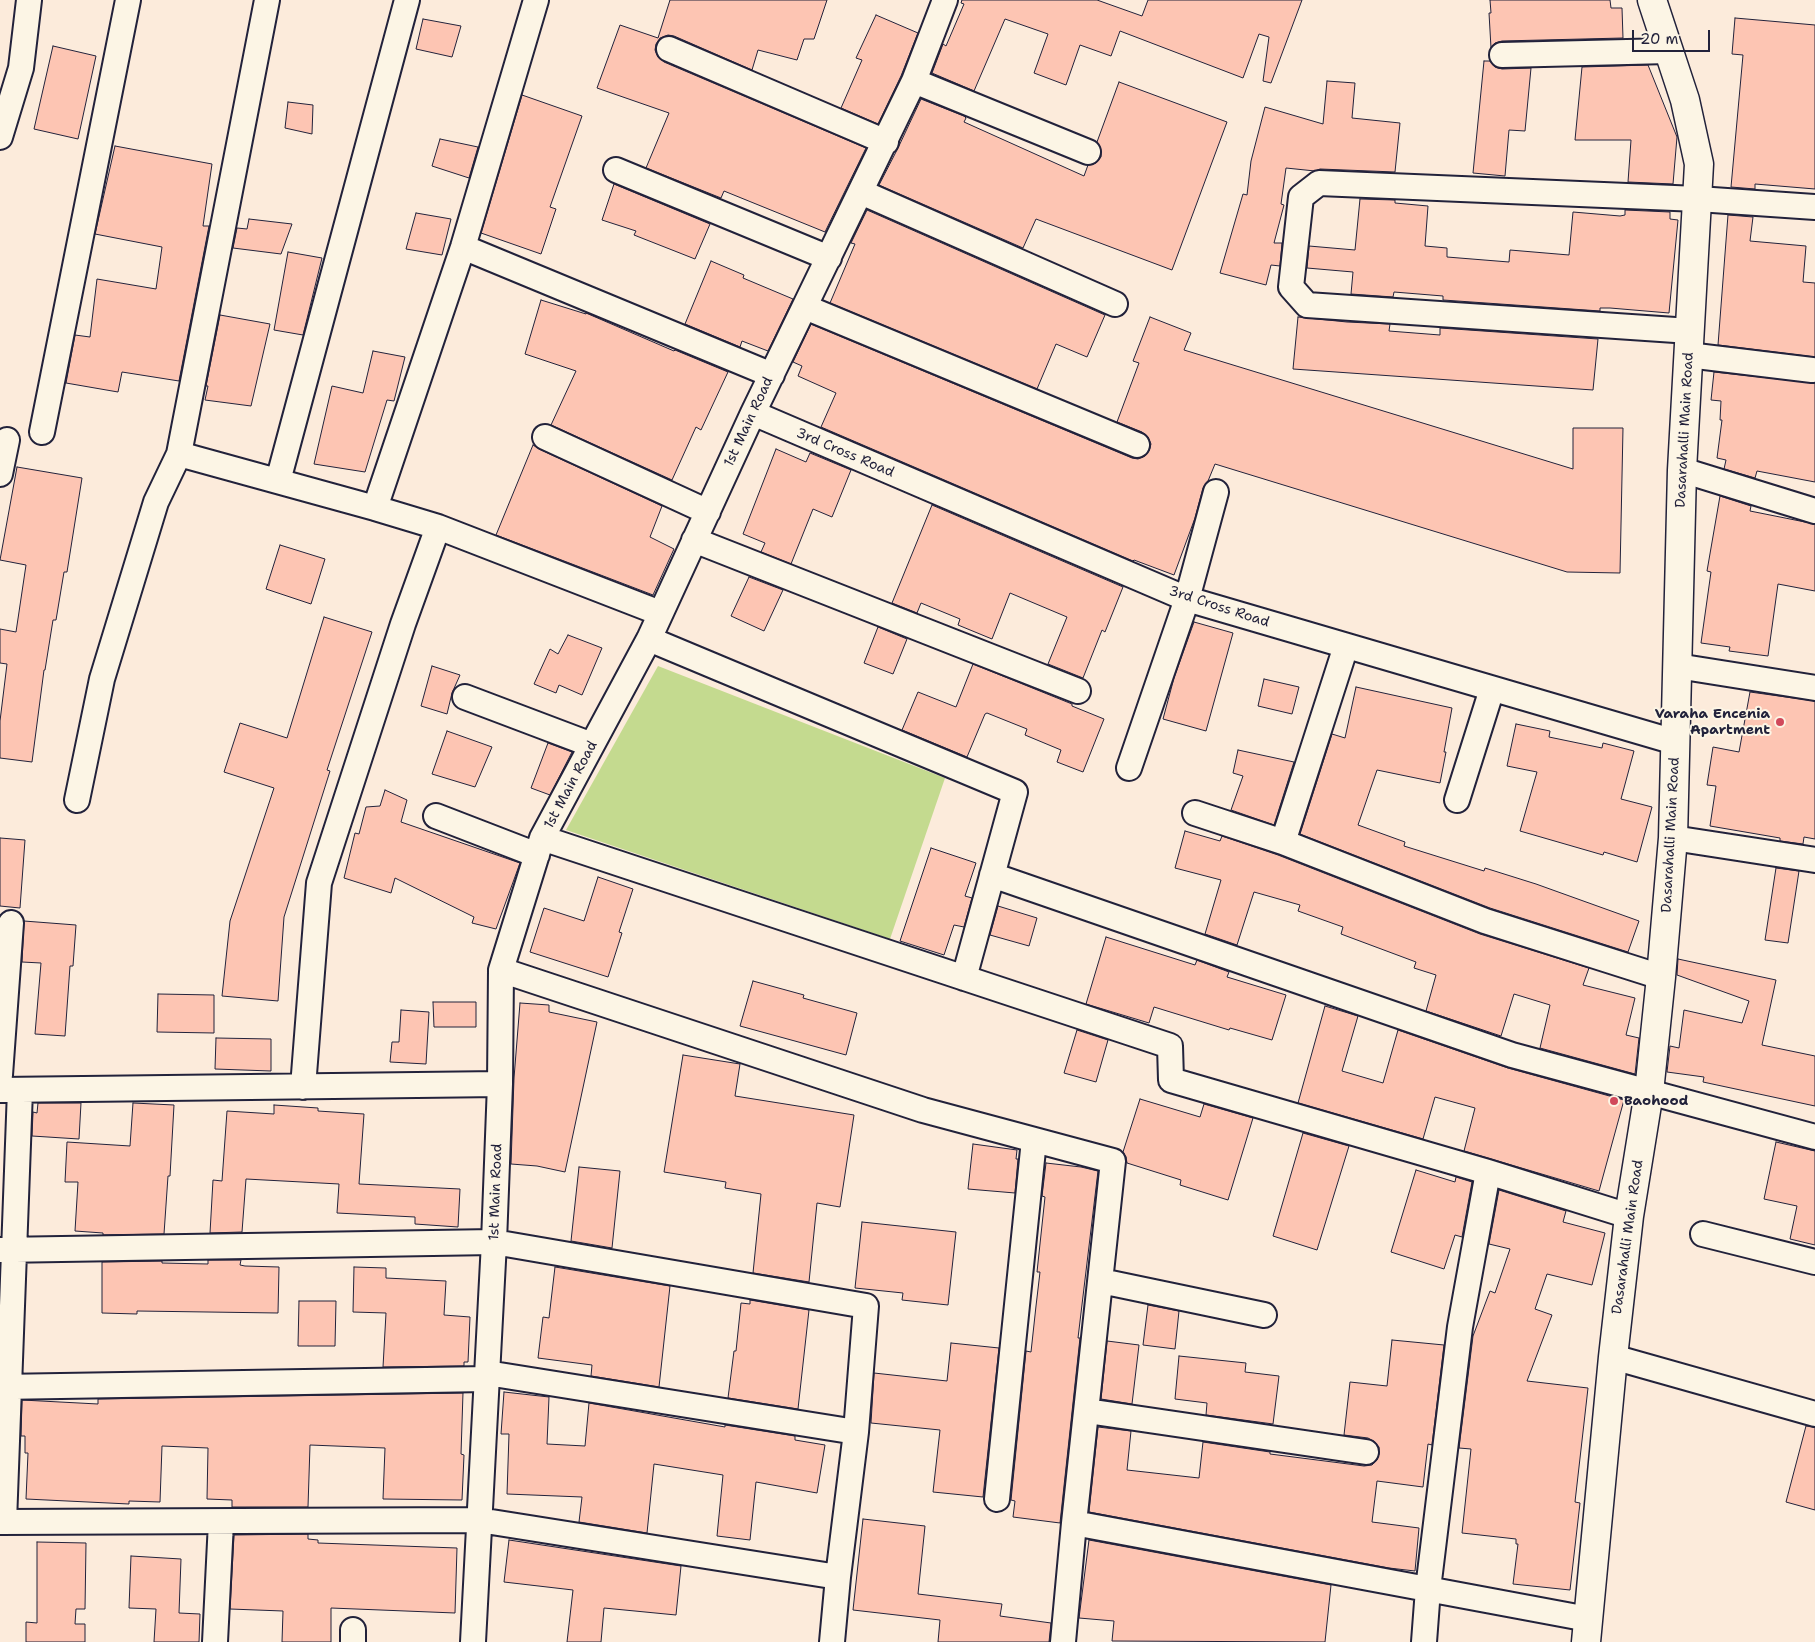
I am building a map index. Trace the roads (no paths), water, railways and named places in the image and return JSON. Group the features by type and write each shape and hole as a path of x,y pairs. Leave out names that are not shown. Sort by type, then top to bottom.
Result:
{"street":[{"path":"0,137 21,68 29,0"},
{"path":"42,432 128,0"},
{"path":"78,800 102,679 156,502 179,454 268,0"},
{"path":"278,481 407,0"},
{"path":"375,508 463,247 536,0"},
{"name":"1st Main Road","path":"473,1642 494,1242 500,1084 501,970 540,846 649,639 753,413 886,142 914,81 945,0"},
{"name":"Dasarahalli Main Road","path":"1587,1630 1613,1357 1629,1216 1649,1092 1673,838 1682,470 1699,164 1685,100 1652,0"},
{"path":"669,49 886,142"},
{"path":"1502,55 1669,51"},
{"path":"914,81 1088,152"},
{"path":"616,170 829,258"},
{"path":"1812,370 1689,343 1307,305 1290,287 1301,197 1320,183 1698,199 1815,208"},
{"path":"861,192 1115,304"},
{"path":"463,247 772,375"},
{"path":"805,307 1137,444"},
{"name":"3rd Cross Road","path":"753,413 1187,599 1675,742"},
{"path":"545,437 708,512"},
{"path":"0,474 7,440"},
{"path":"179,454 438,527 660,613"},
{"path":"1682,470 1815,511"},
{"path":"1129,768 1187,599 1216,492"},
{"path":"303,1087 319,884 403,624 438,527"},
{"path":"694,540 1078,691"},
{"path":"649,639 1015,792 964,978"},
{"path":"1283,842 1346,646"},
{"path":"1677,666 1815,688"},
{"path":"1457,800 1492,689"},
{"path":"465,697 592,745"},
{"path":"1195,813 1283,842 1485,922 1661,977"},
{"path":"436,816 540,846 964,978 1170,1046 1172,1080 1488,1172 1629,1216"},
{"path":"1673,838 1815,860"},
{"path":"992,875 1512,1055 1815,1137"},
{"path":"0,1075 11,923"},
{"path":"501,970 923,1110 1113,1161 1063,1642"},
{"path":"500,1084 10,1090 2,1522 479,1520 838,1578"},
{"path":"997,1499 1034,1140"},
{"path":"1424,1642 1428,1589 1460,1327 1488,1172"},
{"path":"1702,1234 1815,1262"},
{"path":"7,1250 494,1242 866,1306 856,1432 832,1642"},
{"path":"1101,1281 1264,1315"},
{"path":"1613,1357 1815,1414"},
{"path":"4,1387 487,1376 856,1432"},
{"path":"1087,1411 1366,1452"},
{"path":"215,1642 221,1522"},
{"path":"1074,1523 1428,1589 1587,1630"}],"place":[{"name":"Varaha Encenia Apartment","path":"1780,722"},
{"name":"Baohood","path":"1614,1101"}]}
